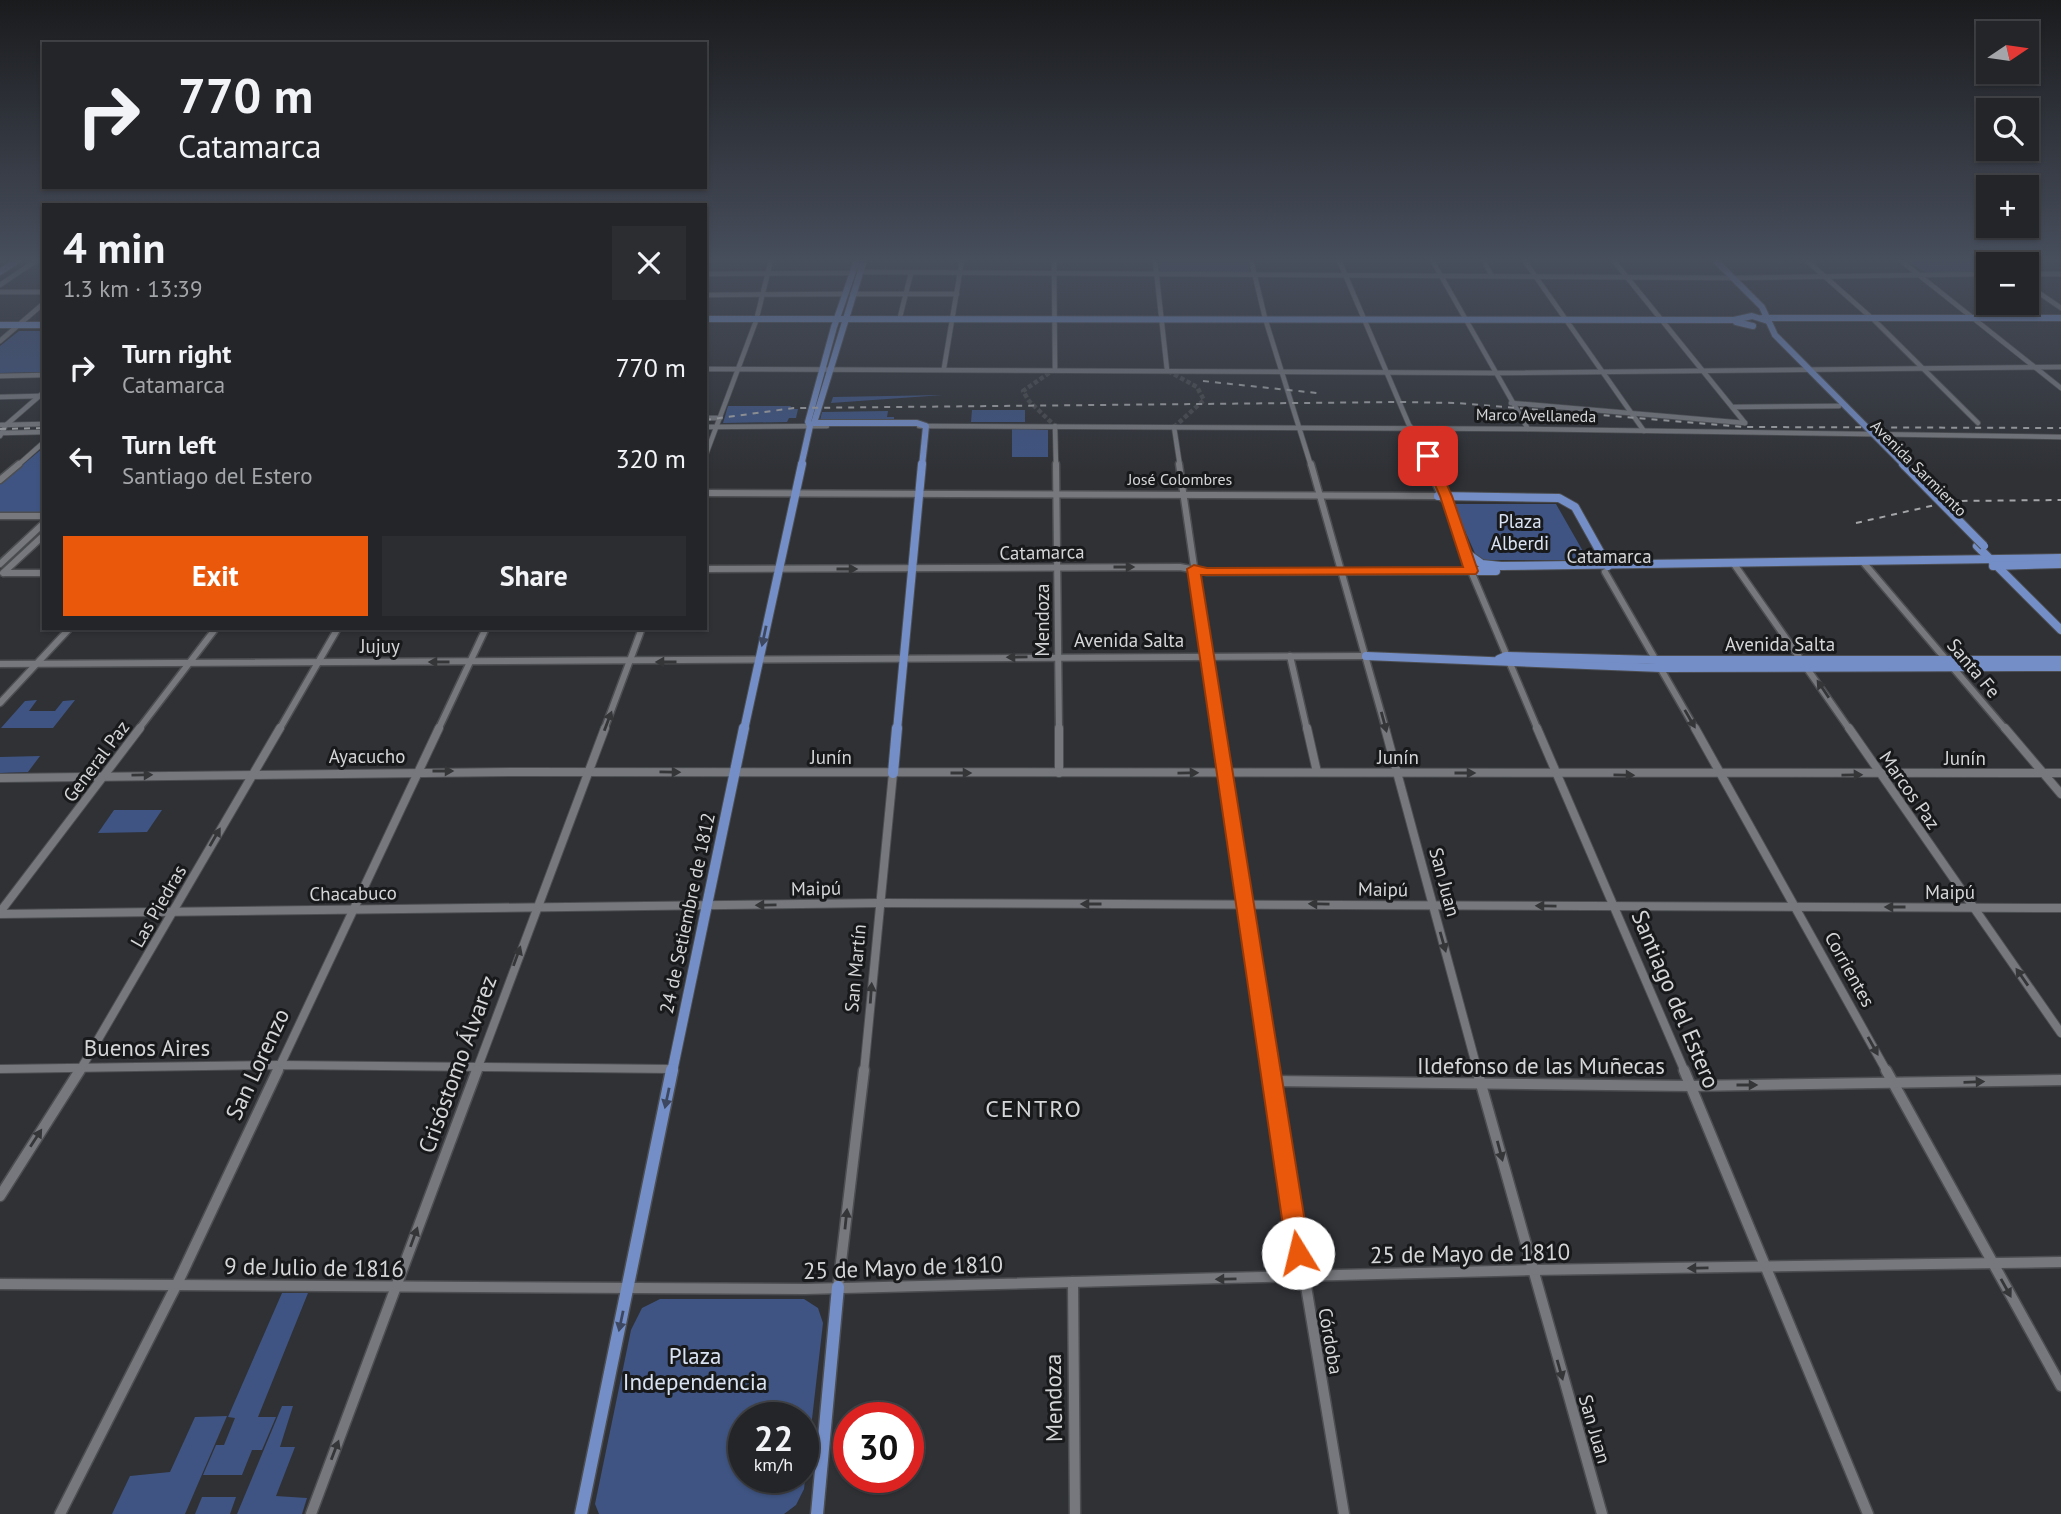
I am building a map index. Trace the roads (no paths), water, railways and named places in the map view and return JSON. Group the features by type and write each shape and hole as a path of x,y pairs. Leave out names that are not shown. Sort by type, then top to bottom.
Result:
{"main road":[{"name":"24 de Setiembre de 1812","path":"580,1514 706,905 812,424 808,422 837,331"},
{"name":"Avenida Sarmiento","path":"1761,331 1806,369 1870,435"},
{"name":"Avenida Sarmiento","path":"1776,331 1839,406 2061,622"},
{"name":"Marco Avellaneda","path":"812,424 917,423 926,426"},
{"name":"San Martín","path":"893,773 926,426"},
{"name":"José Colombres","path":"1443,497 1562,501"},
{"name":"Corrientes","path":"1562,501 1605,568"},
{"path":"1975,560 1983,557 1982,548 2015,559"},
{"name":"Catamarca","path":"1465,552 1487,566 1605,568"},
{"name":"Catamarca","path":"1865,565 1975,560 1998,563 2015,559 2061,558"},
{"name":"Avenida Sarmiento","path":"1998,563 2061,630"},
{"name":"Catamarca","path":"1471,571 2061,564"},
{"name":"Avenida Salta","path":"1366,656 1658,664 2061,660"},
{"name":"Avenida Salta","path":"1950,663 2061,667"},
{"name":"San Martín","path":"817,1514 838,1287"}],"street":[{"path":"707,452 752,331"},
{"path":"944,368 951,331"},
{"path":"1055,369 1056,331"},
{"path":"1163,331 1167,370"},
{"name":"San Juan","path":"1270,331 1284,371 1366,656 1531,1270 1602,1514"},
{"name":"Santiago del Estero","path":"1370,331 1443,497 1505,660 1691,1086 1868,1514"},
{"path":"1471,331 1528,429"},
{"path":"1572,331 1644,431"},
{"path":"1511,403 1634,416 1745,423 1671,331"},
{"path":"1885,331 1978,424"},
{"path":"1990,331 2061,388"},
{"path":"707,369 944,368 1494,373 2061,367"},
{"path":"0,376 42,375"},
{"path":"0,397 41,394"},
{"path":"41,394 3,425 1,434 42,432"},
{"path":"1734,407 1839,406"},
{"path":"707,418 720,418"},
{"path":"707,427 812,424"},
{"path":"3,425 42,425"},
{"name":"Marco Avellaneda","path":"926,426 1528,429 2061,437"},
{"name":"Mendoza","path":"1055,426 1059,567 1059,772"},
{"name":"Córdoba","path":"1174,427 1302,1277 1344,1514"},
{"path":"0,480 42,444"},
{"name":"José Colombres","path":"707,493 1182,493 1443,497"},
{"path":"0,516 42,516"},
{"path":"0,564 42,525"},
{"path":"2,573 42,537"},
{"name":"Santa Fe","path":"1865,565 2061,794"},
{"name":"Catamarca","path":"707,569 1059,567 1342,572 1471,571"},
{"name":"Marcos Paz","path":"1736,567 2061,1033"},
{"name":"Corrientes","path":"1605,568 2061,1386"},
{"path":"2,573 42,573"},
{"path":"0,703 67,630"},
{"name":"General Paz","path":"0,913 215,630"},
{"name":"Las Piedras","path":"0,1196 82,1066 337,630"},
{"name":"San Lorenzo","path":"60,1514 177,1284 485,630"},
{"name":"Crisóstomo Álvarez","path":"311,1514 641,630"},
{"name":"Avenida Salta","path":"759,661 1060,656 1366,656"},
{"path":"1290,656 1317,772"},
{"name":"Jujuy","path":"0,664 759,661"},
{"name":"Ayacucho","path":"0,778 589,770 735,773"},
{"name":"Junín","path":"735,773 1317,772 1722,776 2061,773"},
{"name":"San Martín","path":"838,1287 893,773"},
{"name":"Maipú","path":"706,905 1244,903 2061,908"},
{"name":"Chacabuco","path":"0,913 706,905"},
{"name":"Buenos Aires","path":"0,1069 280,1065 673,1069"},
{"name":"Ildefonso de las Muñecas","path":"1272,1081 1691,1086 1895,1085 2061,1080"},
{"name":"25 de Mayo de 1810","path":"627,1290 1531,1270 2061,1262"},
{"name":"Mendoza","path":"1073,1282 1075,1514"},
{"name":"9 de Julio de 1816","path":"0,1284 627,1290"}],"tunnel":[{"path":"1055,369 1023,391 1029,401 1055,426"},
{"path":"1168,371 1197,387 1204,400 1174,427"}],"railway":[{"path":"1203,381 1317,393"},
{"path":"707,420 794,408 1399,402 1457,403 1745,427 2061,428"},
{"path":"0,429 42,428"},
{"path":"1856,523 1953,501 2061,500"}],"district":[{"name":"CENTRO","path":"1034,1108"}],"park label":[{"name":"Plaza Alberdi","path":"1520,532"},
{"name":"Plaza Independencia","path":"695,1368"}]}
